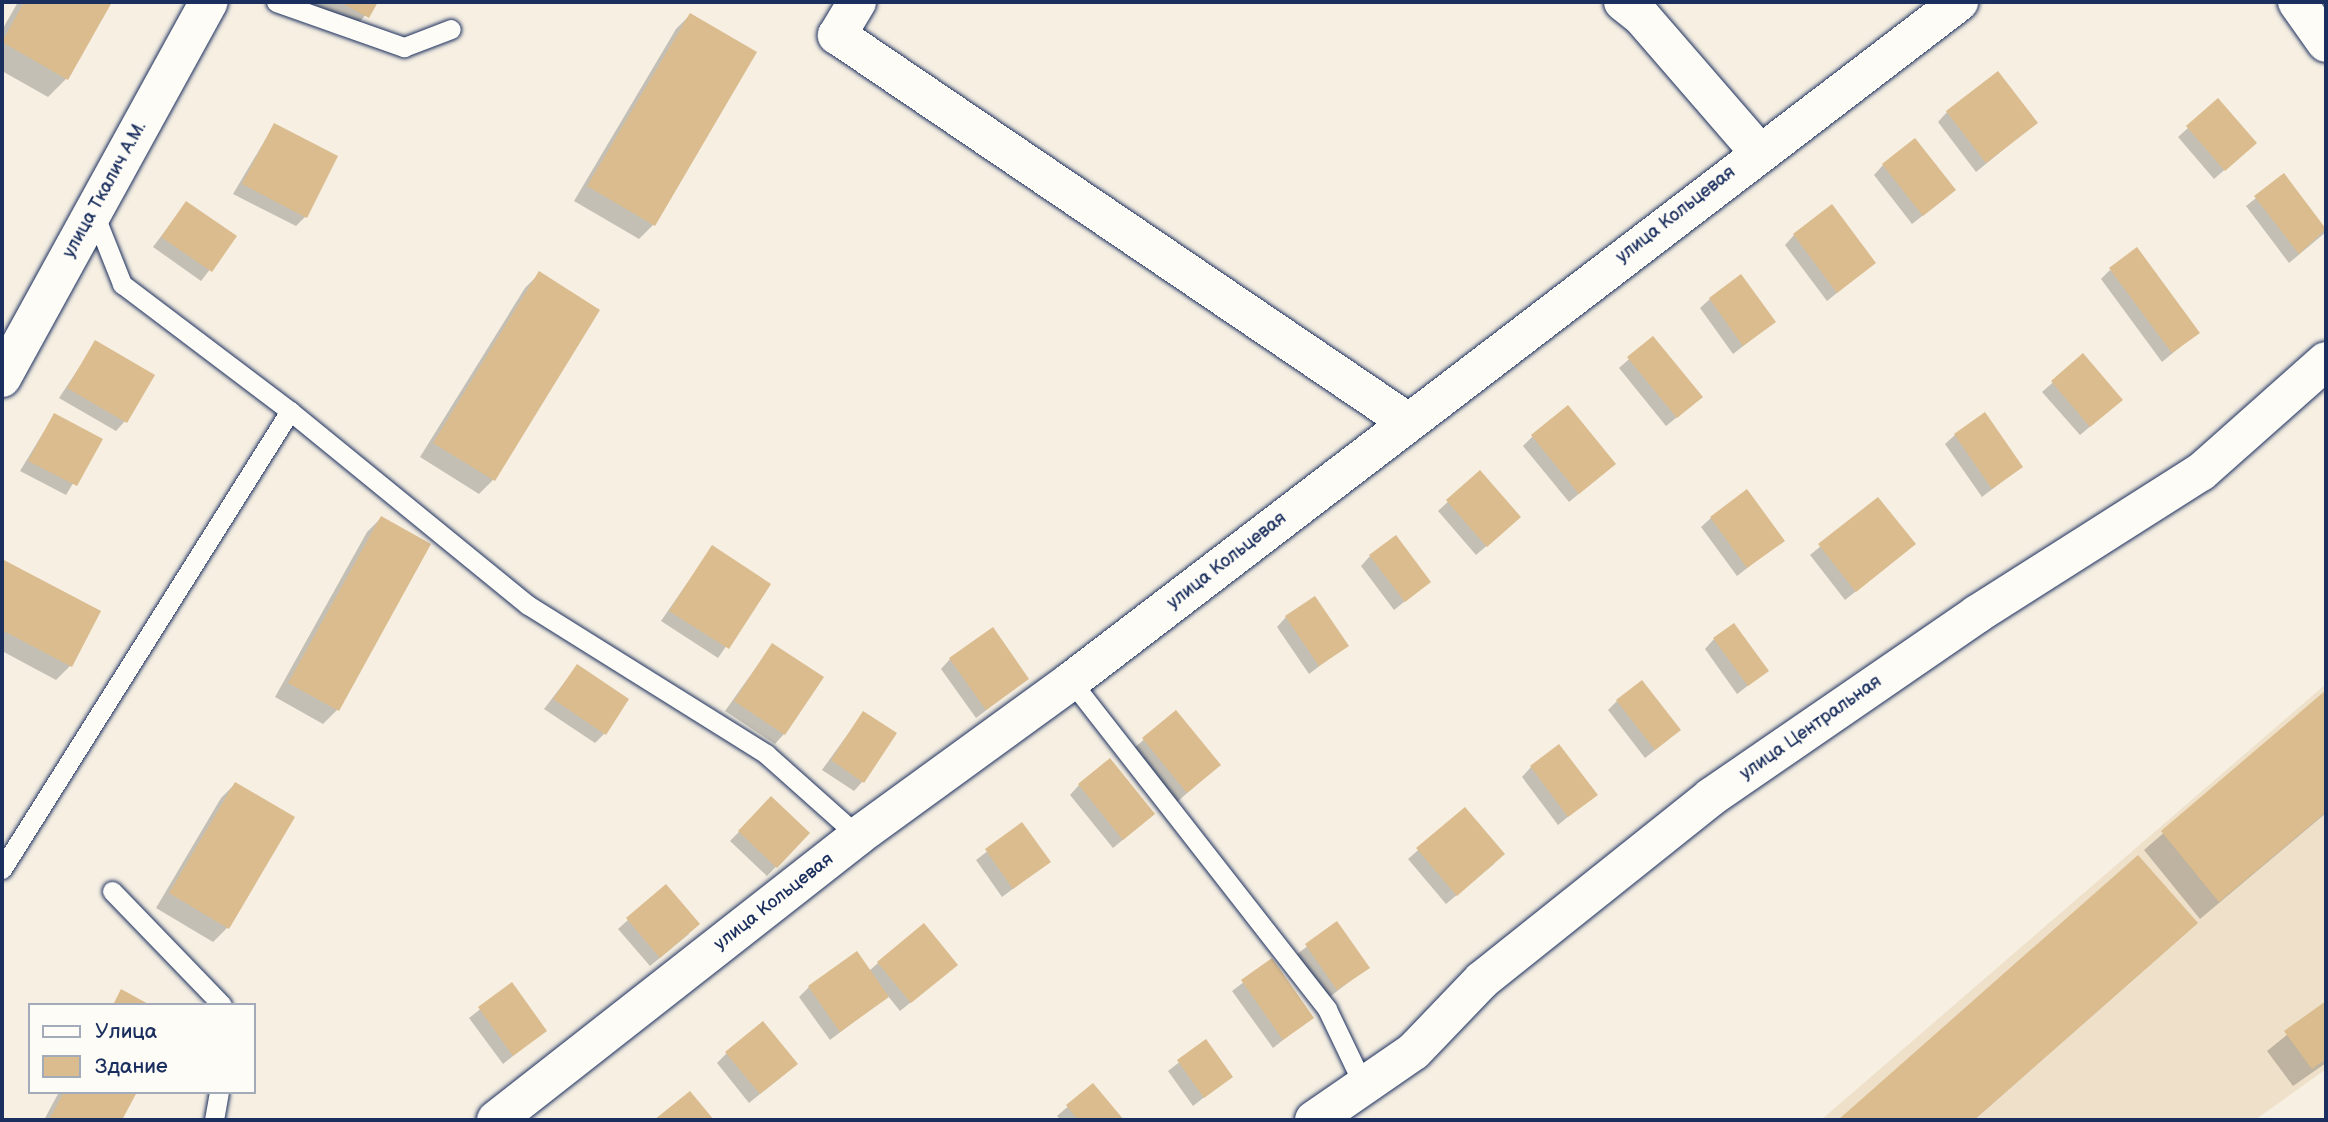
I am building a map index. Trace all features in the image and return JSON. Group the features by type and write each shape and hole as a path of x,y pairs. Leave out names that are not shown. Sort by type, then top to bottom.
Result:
{"street":[{"name":"улица Ткалич А.М.","path":"2,378 209,2"},
{"path":"856,2 837,35 1223,301 1408,422"},
{"path":"1623,2 1641,16 1758,151"},
{"name":"улица Кольцевая","path":"496,1120 858,836 1071,681 1758,151 1959,2"},
{"path":"2297,2 2326,43"},
{"name":"улица Центральная","path":"1314,1120 1414,1051 1482,980 1711,797 1977,614 2201,472 2326,361"}],"lane":[{"path":"276,2 404,47 451,29"},
{"path":"93,210 122,284 290,411 528,605 766,754 858,836"},
{"path":"2,869 290,411"},
{"path":"1071,681 1327,1009 1363,1084"},
{"path":"112,891 220,1003"},
{"path":"214,1120 219,1094"}],"shaded area":[{"path":"2326,684 2326,1069 2255,1120 1821,1120"}],"building":[{"path":"24,2 112,2 68,80 2,42"},
{"path":"340,2 378,2 369,18"},
{"path":"690,13 757,52 655,226 587,186"},
{"path":"1998,71 2038,123 1986,163 1946,111"},
{"path":"2218,98 2257,143 2225,171 2186,126"},
{"path":"274,123 338,156 307,218 242,184"},
{"path":"1915,138 1956,190 1923,216 1882,164"},
{"path":"2284,173 2326,229 2299,254 2254,196"},
{"path":"186,201 237,236 212,272 161,237"},
{"path":"1832,204 1876,263 1837,293 1793,234"},
{"path":"2137,247 2200,333 2172,353 2109,268"},
{"path":"539,271 600,310 495,481 433,443"},
{"path":"1741,274 1776,322 1743,346 1709,298"},
{"path":"1653,336 1703,397 1677,418 1627,357"},
{"path":"95,340 155,375 127,423 67,388"},
{"path":"2083,353 2123,400 2090,427 2051,381"},
{"path":"1568,405 1616,464 1579,494 1531,435"},
{"path":"1985,412 2023,467 1992,489 1954,434"},
{"path":"54,413 103,439 77,486 28,461"},
{"path":"1480,470 1521,517 1487,547 1446,500"},
{"path":"1747,489 1785,541 1747,568 1710,517"},
{"path":"1878,497 1916,544 1856,592 1818,544"},
{"path":"381,516 431,544 339,711 288,683"},
{"path":"1396,535 1431,582 1405,602 1369,555"},
{"path":"712,545 771,584 729,649 669,611"},
{"path":"2,559 101,611 72,667 2,630"},
{"path":"1315,596 1349,646 1319,666 1285,616"},
{"path":"1734,623 1769,671 1748,686 1713,638"},
{"path":"993,627 1029,679 986,710 949,658"},
{"path":"772,643 824,677 785,735 734,701"},
{"path":"577,664 629,699 606,735 553,699"},
{"path":"1642,680 1681,730 1655,750 1616,700"},
{"path":"2326,690 2326,812 2219,902 2161,831"},
{"path":"1176,710 1221,765 1187,793 1142,738"},
{"path":"863,711 897,733 864,783 831,760"},
{"path":"1559,744 1598,795 1568,817 1530,766"},
{"path":"1110,758 1155,814 1123,840 1078,784"},
{"path":"235,782 295,817 229,929 169,893"},
{"path":"771,796 810,833 777,868 738,831"},
{"path":"1465,807 1505,854 1457,896 1416,848"},
{"path":"1022,822 1051,862 1013,889 985,849"},
{"path":"2138,855 2198,923 1974,1120 1838,1120"},
{"path":"666,884 700,924 660,958 626,918"},
{"path":"1337,921 1370,968 1337,990 1305,944"},
{"path":"924,923 958,965 911,1003 877,962"},
{"path":"857,951 889,997 840,1032 808,986"},
{"path":"1272,958 1314,1018 1283,1040 1241,980"},
{"path":"512,982 547,1031 513,1056 478,1007"},
{"path":"121,989 146,1003 114,1003"},
{"path":"2326,1001 2326,1059 2312,1069 2284,1031"},
{"path":"763,1021 798,1064 760,1094 725,1052"},
{"path":"1206,1039 1233,1077 1204,1098 1177,1060"},
{"path":"1093,1083 1124,1120 1078,1120 1066,1105"},
{"path":"690,1091 714,1120 654,1120"},
{"path":"63,1094 136,1094 122,1120 49,1120"}]}
